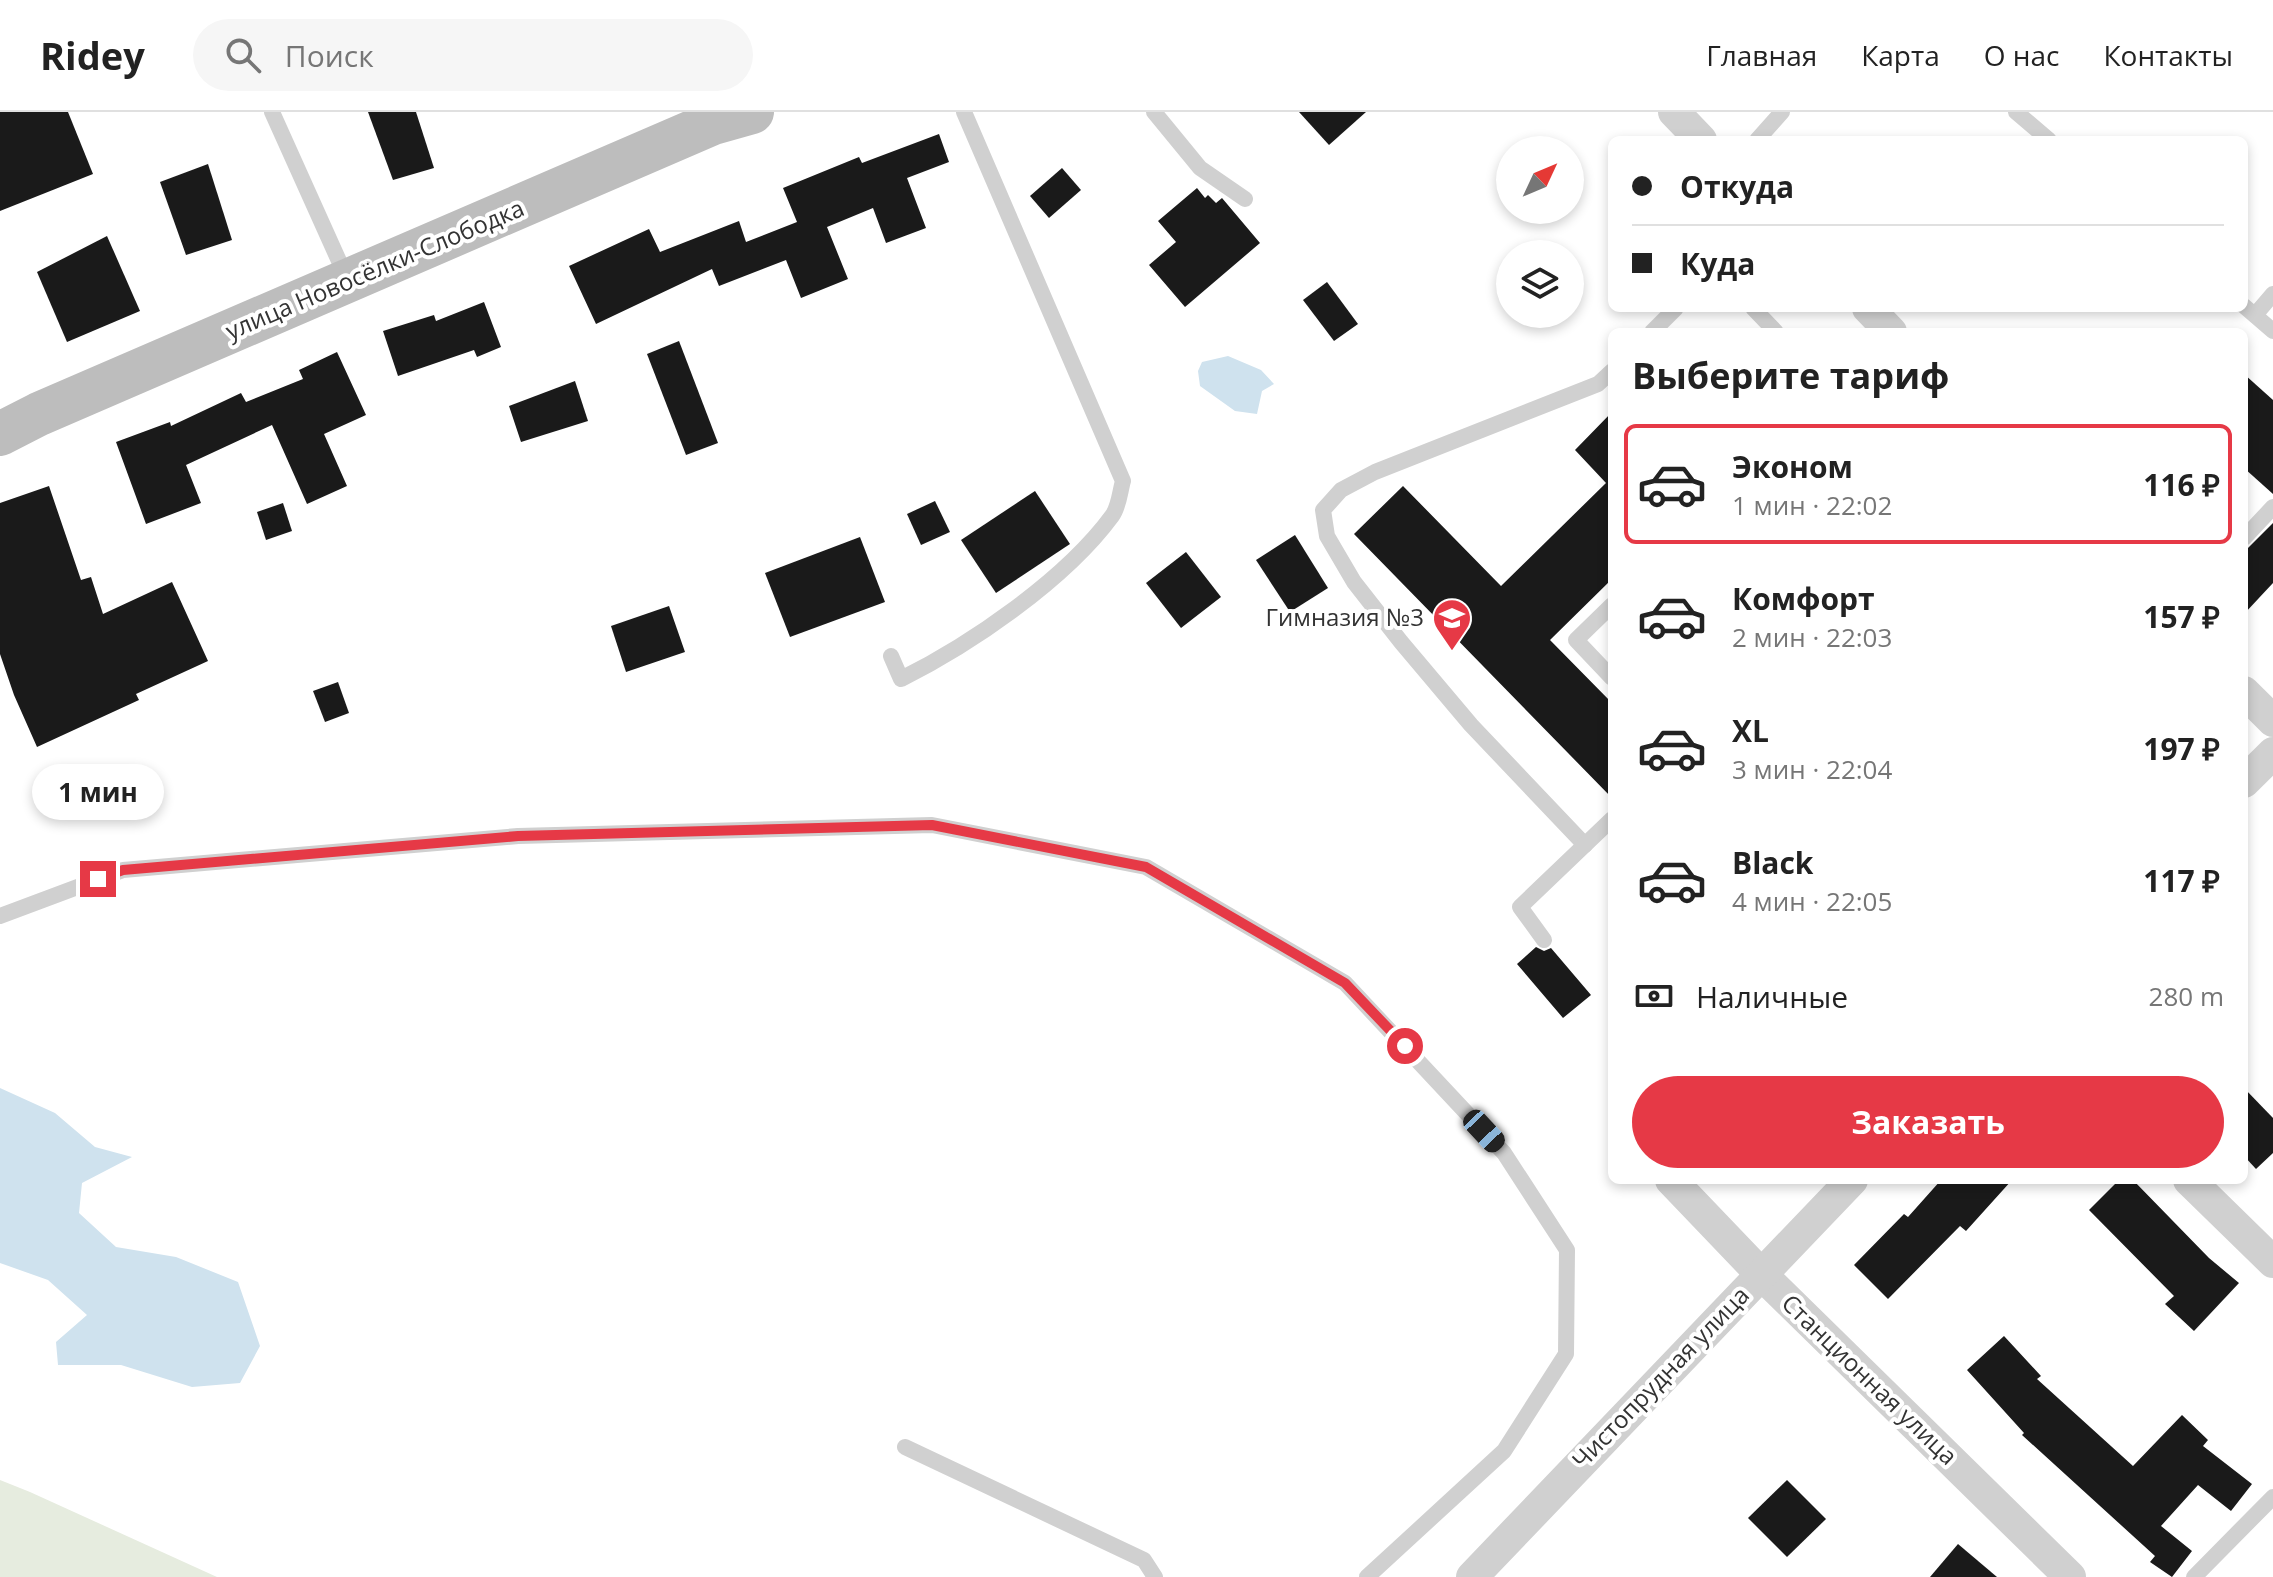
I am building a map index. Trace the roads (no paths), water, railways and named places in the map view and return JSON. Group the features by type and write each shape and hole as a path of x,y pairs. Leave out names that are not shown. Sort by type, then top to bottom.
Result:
{"main road":[{"name":"улица Новосёлки-Слободка","path":"0,434 39,414 713,123 752,112"}],"street":[{"path":"1674,112 1697,136"},
{"path":"1872,312 1887,328"},
{"path":"2248,696 2273,721"},
{"path":"2248,778 2273,753"},
{"name":"Станционная улица","path":"1675,1184 1760,1273 2070,1577"},
{"name":"Чистопрудная улица","path":"1472,1577 1848,1184"},
{"path":"2193,1184 2273,1262"}],"lane":[{"path":"272,112 349,282"},
{"path":"891,656 901,679 947,656 1056,576 1114,513 1123,481 964,112"},
{"path":"1154,112 1200,168 1245,199"},
{"path":"1761,136 1782,112"},
{"path":"2016,112 2044,136"},
{"path":"2273,294 2249,311 2273,331"},
{"path":"1656,328 1672,312"},
{"path":"1757,312 1772,328"},
{"path":"1585,845 1471,725 1354,582 1327,536 1323,510 1341,490 1375,472 1598,384 1608,375"},
{"path":"2248,534 2273,507"},
{"path":"1608,609 1576,640 1608,674"},
{"path":"1544,940 1520,907 1608,823"},
{"path":"0,916 123,870 518,836 932,825 1146,867 1345,983 1504,1153 1567,1250 1566,1354 1504,1451 1367,1577"},
{"path":"905,1447 1144,1560 1155,1577"},
{"path":"2194,1577 2273,1497"}],"water":[{"path":"1228,356 1261,370 1274,384 1262,391 1257,414 1235,411 1200,386 1198,371 1202,362"},
{"path":"0,1088 55,1113 95,1147 132,1157 82,1183 79,1213 116,1247 176,1257 238,1282 260,1346 240,1383 192,1387 121,1365 58,1365 56,1342 87,1315 48,1280 0,1263"}],"place":[{"name":"Гимназия №3","path":"1452,652"}]}
